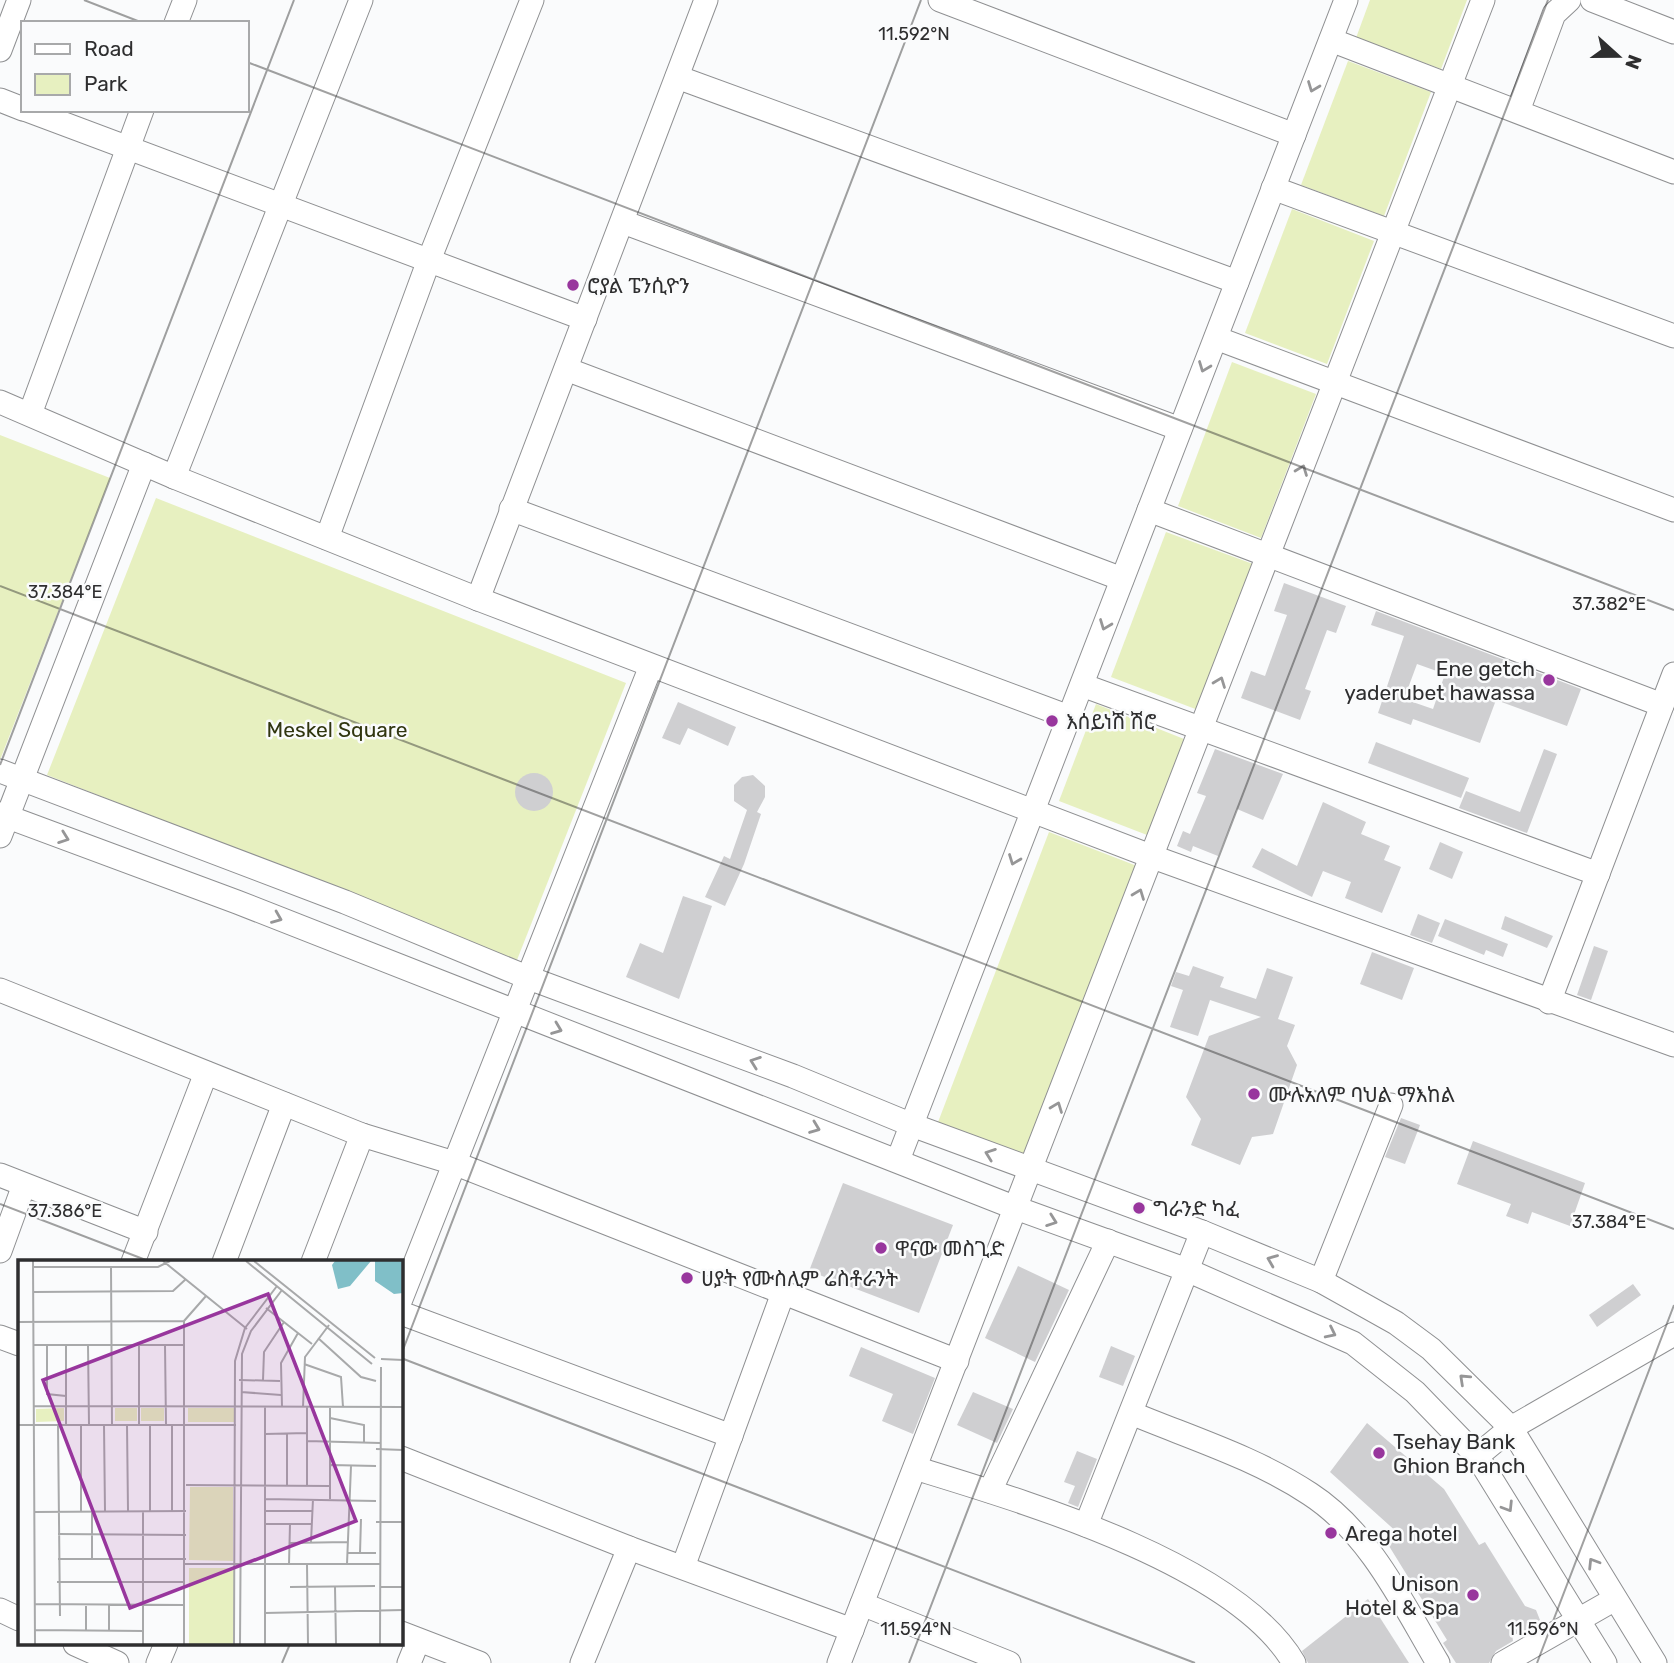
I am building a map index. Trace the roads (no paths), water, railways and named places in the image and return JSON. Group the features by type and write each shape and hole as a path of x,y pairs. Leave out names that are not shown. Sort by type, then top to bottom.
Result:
{"street":[{"path":"0,50 19,0"},
{"path":"177,21 185,0"},
{"path":"174,477 361,0"},
{"path":"327,538 429,260 532,0"},
{"path":"478,599 706,0"},
{"path":"940,0 1294,135"},
{"path":"898,1160 1346,0"},
{"path":"839,1663 1483,0"},
{"path":"1518,111 1554,14 1569,0"},
{"path":"1592,0 1674,32"},
{"path":"1331,40 1674,172"},
{"path":"677,77 1237,282"},
{"path":"0,100 21,108"},
{"path":"33,112 585,319"},
{"path":"30,414 141,112"},
{"path":"1273,188 1674,336"},
{"path":"623,222 1180,429"},
{"path":"1216,338 1674,510"},
{"path":"566,369 1122,579"},
{"path":"0,402 174,477 651,666 1153,857 1674,1045"},
{"path":"144,464 22,779 2,822 237,902 1016,1208 1187,1270 1353,1343 1415,1392 1477,1456 1605,1663"},
{"path":"511,509 1069,718"},
{"path":"1149,510 1662,705"},
{"path":"402,1296 512,1012 530,978 651,666"},
{"path":"1549,1002 1674,674"},
{"path":"1082,685 1598,874"},
{"path":"0,771 250,865 530,978 793,1076 912,1125 1202,1232 1321,1281 1396,1323 1431,1349 1511,1428 1655,1663"},
{"path":"237,902 250,865"},
{"path":"0,990 362,1135 454,1163 957,1361"},
{"path":"134,1260 206,1073"},
{"path":"779,1114 793,1076"},
{"path":"225,1260 284,1104"},
{"path":"1321,1281 1391,1105"},
{"path":"314,1260 362,1135"},
{"path":"0,1175 146,1232"},
{"path":"0,1251 24,1185"},
{"path":"1086,1525 1202,1232"},
{"path":"990,1491 1108,1241"},
{"path":"683,1567 783,1293"},
{"path":"402,1313 731,1436"},
{"path":"1477,1456 1511,1428 1674,1334"},
{"path":"0,1337 18,1344"},
{"path":"1131,1413 1260,1466 1312,1495 1347,1526 1382,1569 1438,1663"},
{"path":"402,1458 629,1548 852,1630"},
{"path":"915,1468 1086,1525 1199,1577 1248,1611 1287,1651 1294,1663"},
{"path":"582,1663 629,1548"},
{"path":"1503,1663 1615,1598"},
{"path":"862,1604 1009,1663"},
{"path":"0,1610 18,1619"},
{"path":"409,1663 410,1637 479,1663"},
{"path":"79,1646 117,1663"},
{"path":"158,1663 165,1646"}],"place":[{"name":"ሮያል ፔንሲዮን","path":"573,285"},
{"name":"Ene getch yaderubet hawassa","path":"1549,680"},
{"name":"እሰይነሽ ሽሮ","path":"1052,721"},
{"name":"ሙሉአለም ባህል ማእከል","path":"1254,1094"},
{"name":"ግራንድ ካፈ","path":"1139,1208"},
{"name":"ዋናው መስጊድ","path":"881,1248"},
{"name":"ሀያት የሙስሊም ሬስቶራንት","path":"687,1278"},
{"name":"Tsehay Bank Ghion Branch","path":"1379,1453"},
{"name":"Arega hotel","path":"1331,1533"},
{"name":"Unison Hotel & Spa","path":"1473,1595"}],"park label":[{"name":"Meskel Square","path":"337,729"}]}
